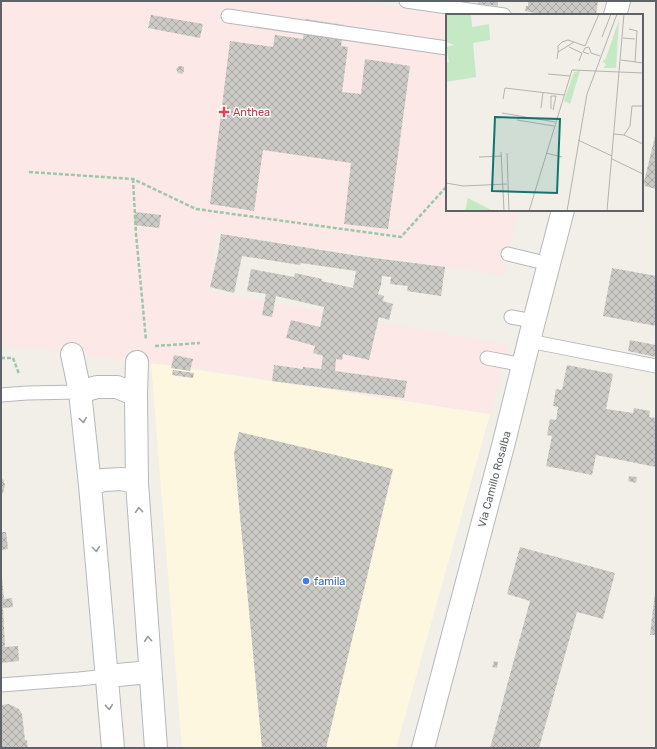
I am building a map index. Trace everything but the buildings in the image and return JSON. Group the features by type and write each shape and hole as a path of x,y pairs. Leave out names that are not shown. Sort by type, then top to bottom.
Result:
{"street":[{"path":"615,14 619,1"},
{"name":"Via Camillo Rosalba","path":"424,748 563,211"},
{"path":"72,354 80,392 90,486 113,748"},
{"path":"142,354 136,395 137,482 156,748"},
{"path":"80,392 97,386 117,387 136,395"},
{"path":"90,486 103,480 122,479 137,482"},
{"path":"107,676 150,672"}],"lane":[{"path":"406,1 497,14"},
{"path":"228,16 446,48"},
{"path":"508,254 549,264"},
{"path":"511,317 531,331 656,366"},
{"path":"487,358 523,366"},
{"path":"1,395 80,392"},
{"path":"1,685 107,676"}],"path":[{"path":"29,172 133,180 196,209 401,237 446,187"},
{"path":"133,180 142,354 200,343"}],"shaded area":[{"name":"Anthea","path":"1,1 351,1 446,15 446,211 519,211 503,275 217,233 208,291 509,345 490,414 196,368 137,362 1,344"},
{"name":"famila","path":"151,363 490,414 396,748 182,748"}],"place":[{"name":"Anthea","path":"224,112"},
{"name":"famila","path":"306,581"}]}
